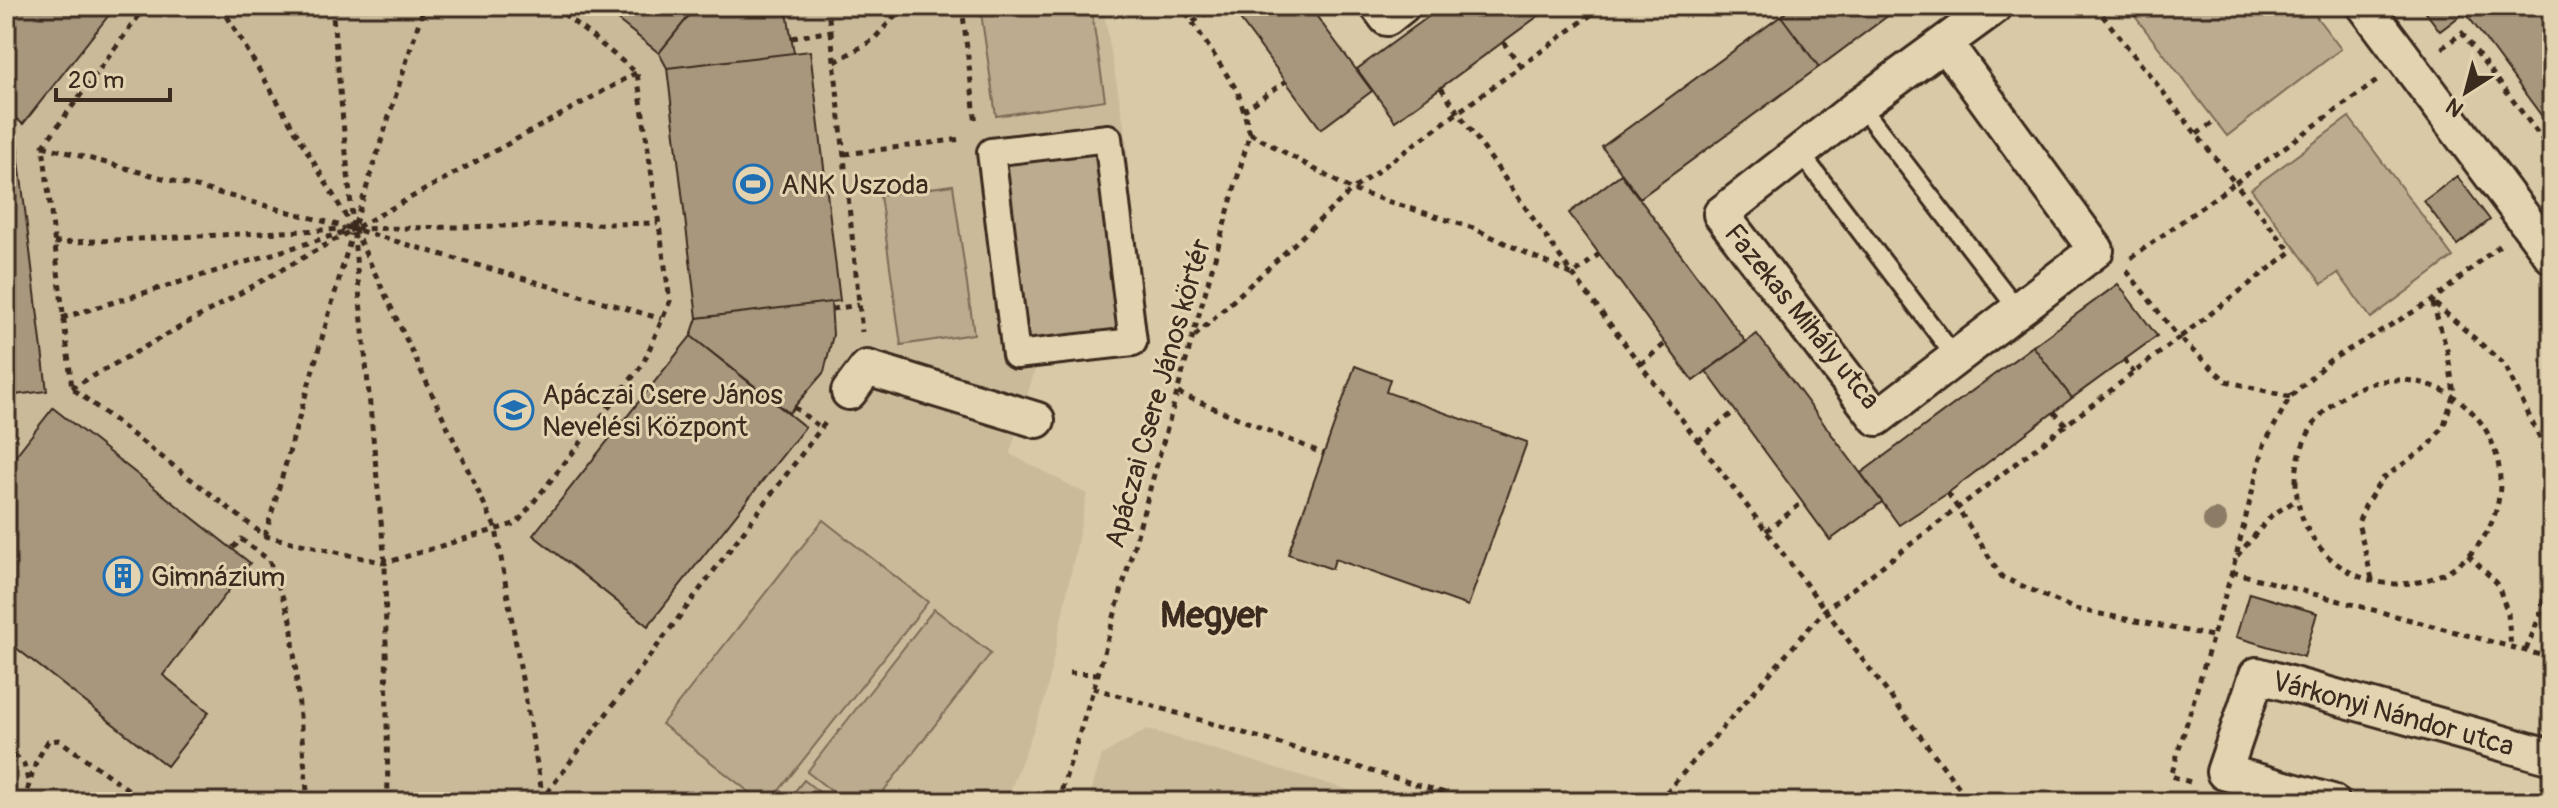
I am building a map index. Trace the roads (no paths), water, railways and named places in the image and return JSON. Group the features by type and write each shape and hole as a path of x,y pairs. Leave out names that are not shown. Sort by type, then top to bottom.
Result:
{"street":[{"path":"1378,6 1387,18 1402,6"},
{"name":"Fazekas Mihály utca","path":"1945,43 2096,250 1877,418 1721,214 1860,105 1995,6"},
{"path":"2365,6 2418,58 2552,256"},
{"path":"1108,138 1133,342 1016,355 991,152 1108,138"},
{"path":"849,392 867,368 1037,420"},
{"name":"Várkonyi Nándor utca","path":"2332,802 2224,772 2257,675 2552,757"}],"lane":[{"path":"1860,105 2018,310"},
{"path":"1800,152 1956,358"}],"place":[{"name":"ANK Uszoda","path":"753,184"},
{"name":"Apáczai Csere János Nevelési Központ","path":"514,410"},
{"name":"Gimnázium","path":"123,576"}],"district":[{"name":"Megyer","path":"1214,614"}]}
